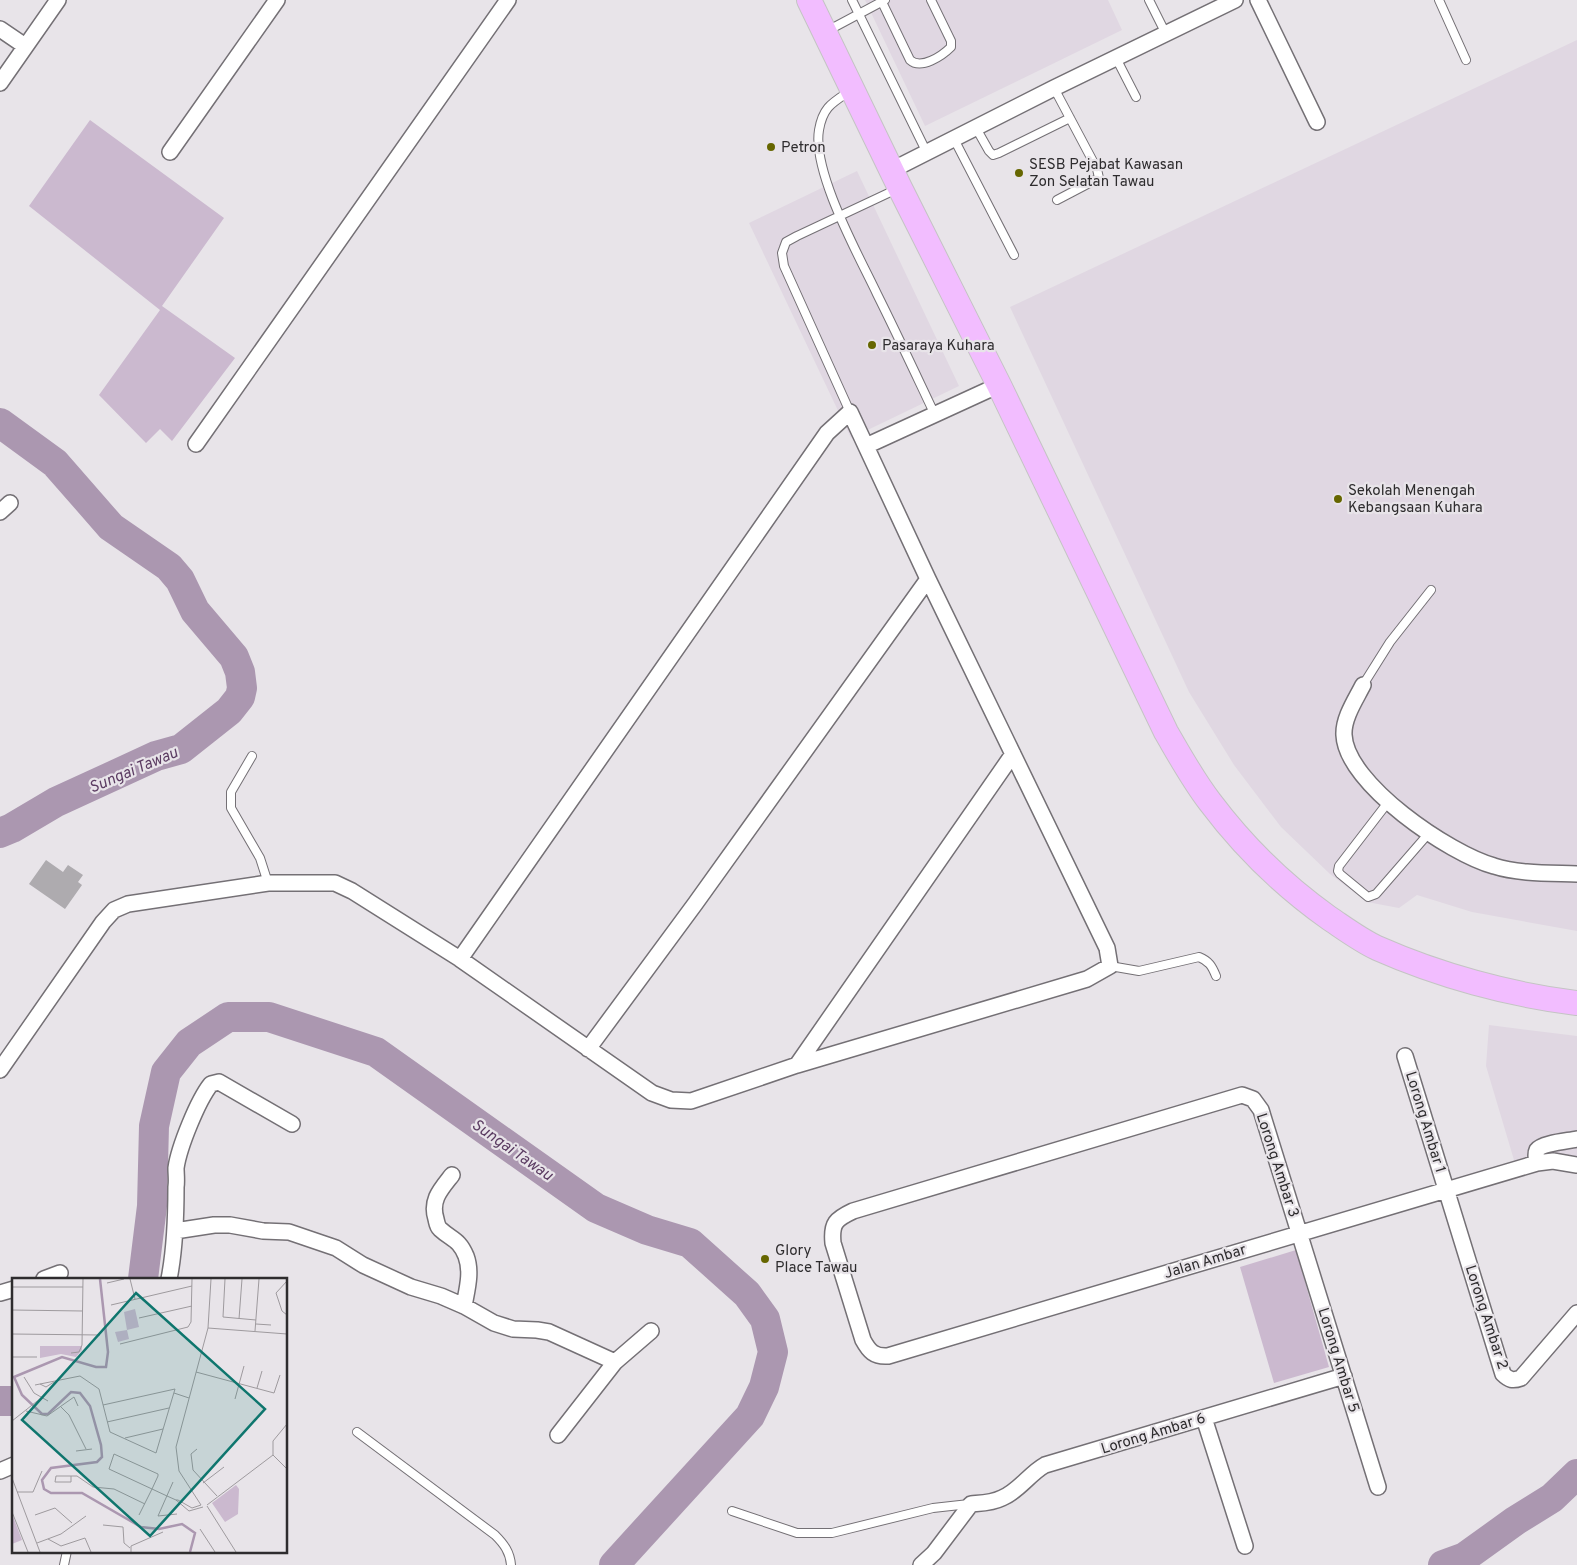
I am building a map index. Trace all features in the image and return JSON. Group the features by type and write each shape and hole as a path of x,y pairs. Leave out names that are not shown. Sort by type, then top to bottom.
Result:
{"main road":[{"path":"809,0 896,179 1000,385 1166,732 1188,770 1210,802 1271,870 1306,900 1351,933 1376,948 1472,981 1514,992 1577,1003"}],"street":[{"path":"0,83 58,0"},
{"path":"170,152 277,0"},
{"path":"196,444 508,0"},
{"path":"896,179 927,152 1235,0"},
{"path":"1258,0 1317,122"},
{"path":"0,29 25,46"},
{"path":"866,446 1000,385"},
{"path":"0,1070 103,922 114,910 128,904 268,883 335,883 352,891 460,959 652,1093 672,1100 691,1101 797,1065 1087,979 1110,966 1107,948 928,579 850,412 834,426 821,442 460,959"},
{"path":"588,1049 695,904 928,579"},
{"path":"1363,685 1345,724 1345,740 1354,762 1389,801 1428,833 1466,856 1494,867 1577,874"},
{"path":"797,1065 1013,754"},
{"name":"Lorong Ambar 1","path":"1405,1056 1446,1189"},
{"path":"168,1278 175,1231 176,1168 190,1126 206,1090 211,1084 219,1082 292,1124"},
{"name":"Lorong Ambar 3","path":"873,1354 863,1340 833,1243 832,1232 834,1224 842,1216 853,1211 1242,1096 1253,1099 1261,1110 1300,1232"},
{"path":"1537,1162 1536,1153 1538,1148 1544,1145 1577,1139"},
{"name":"Jalan Ambar","path":"873,1354 888,1356 1537,1162 1553,1161 1577,1165"},
{"path":"452,1175 437,1194 434,1204 435,1216 438,1228 458,1242 466,1257 469,1274 464,1306"},
{"name":"Lorong Ambar 2","path":"1446,1189 1503,1374 1508,1379 1515,1380 1521,1378 1577,1313"},
{"path":"175,1231 230,1225 262,1231 289,1232 336,1248 363,1265 411,1287 441,1296 464,1306 494,1323 513,1329 549,1332 615,1362"},
{"name":"Lorong Ambar 5","path":"1300,1232 1378,1487"},
{"path":"47,1278 60,1273"},
{"path":"0,1293 12,1289"},
{"path":"558,1435 615,1362 651,1331"},
{"name":"Lorong Ambar 6","path":"971,1504 989,1502 1012,1493 1045,1465 1344,1376"},
{"path":"1204,1418 1245,1546"},
{"path":"0,1471 12,1466"},
{"path":"922,1565 971,1504"}],"lane":[{"path":"852,0 927,152"},
{"path":"825,32 884,1 910,60 920,64 946,52 951,47 951,41 931,0"},
{"path":"1149,0 1166,34"},
{"path":"1439,0 1466,60"},
{"path":"1116,58 1136,96"},
{"path":"1054,88 1097,169 1099,178 1057,200"},
{"path":"853,89 829,105 822,117 818,132 819,152 824,175 839,216 935,415"},
{"path":"976,128 993,155 1070,118"},
{"path":"954,139 1014,255"},
{"path":"850,412 784,266 782,254 786,242 839,216 896,179"},
{"path":"1363,685 1390,642 1431,590"},
{"path":"252,756 231,792 231,808 260,858 268,883"},
{"path":"1389,801 1339,866 1338,871 1340,874 1368,897 1376,894 1428,833"},
{"path":"1110,966 1139,971 1199,957 1207,960 1216,976"},
{"path":"357,1432 495,1535 511,1556 511,1565"},
{"path":"732,1511 796,1533 832,1533 933,1508 971,1504"},
{"path":"64,1565 67,1552"}],"shaded area":[{"path":"865,0 1108,0 1122,30 925,126"},
{"name":"Sekolah Menengah Kebangsaan Kuhara","path":"1577,40 1577,931 1472,912 1417,895 1399,908 1367,902 1330,874 1281,827 1234,765 1189,692 1010,307"},
{"path":"90,120 224,218 162,306 235,358 172,441 160,429 146,443 99,395 160,310 29,206"},
{"path":"857,171 959,386 851,438 749,223"},
{"path":"1489,1025 1577,1036 1577,1172 1514,1160 1486,1066"},
{"path":"1296,1250 1329,1367 1274,1383 1240,1267"}],"building":[{"path":"46,860 63,872 68,865 83,875 78,882 82,885 65,909 29,884"}],"waterway":[{"name":"Sungai Tawau","path":"0,423 55,463 111,527 169,567 180,580 195,611 234,657 240,672 242,688 240,697 229,711 181,749 156,756 56,802 0,833"},
{"name":"Sungai Tawau","path":"143,1278 152,1206 154,1126 166,1072 189,1043 228,1017 269,1017 376,1052 596,1208 647,1230 690,1243 747,1294 765,1319 773,1352 764,1387 750,1416 614,1565"},
{"name":"Sungai Tawau","path":"0,1401 12,1401"},
{"name":"Sungai Tawau","path":"1443,1565 1465,1557 1515,1521 1552,1498 1577,1474"}],"place":[{"name":"Petron","path":"771,147"},
{"name":"SESB Pejabat Kawasan Zon Selatan Tawau","path":"1019,173"},
{"name":"Pasaraya Kuhara","path":"872,345"},
{"name":"Sekolah Menengah Kebangsaan Kuhara","path":"1338,499"},
{"name":"Glory Place Tawau","path":"765,1259"}]}
